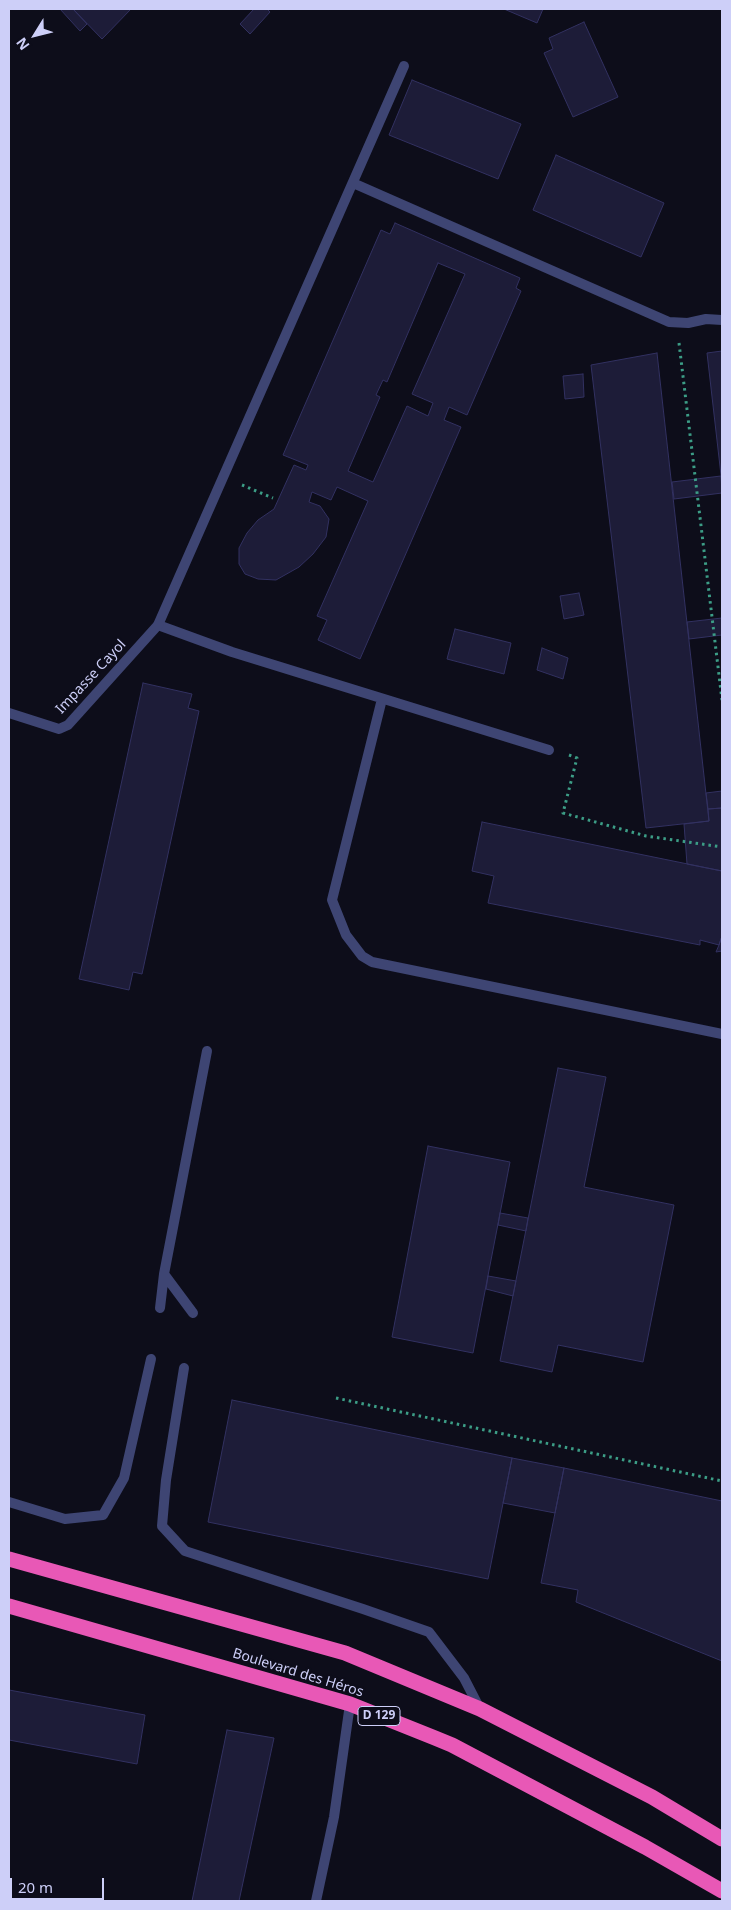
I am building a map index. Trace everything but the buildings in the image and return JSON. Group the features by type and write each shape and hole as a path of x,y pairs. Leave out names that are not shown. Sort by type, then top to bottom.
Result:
{"highway":[{"path":"9,1559 345,1653 480,1710 652,1797 722,1839"},
{"name":"Boulevard des Héros","path":"9,1606 350,1704 452,1745 645,1847 722,1892"}],"street":[{"name":"Impasse Cayol","path":"9,713 59,729 68,725 158,625 404,66"},
{"path":"353,183 669,322 688,323 706,319 722,320"},
{"path":"158,625 232,652 549,750"},
{"path":"382,698 332,900 346,935 362,956 372,962 722,1034"},
{"path":"160,1308 164,1274 207,1051"},
{"path":"164,1274 193,1313"},
{"path":"9,1502 64,1519 103,1515 124,1478 150,1358"},
{"path":"184,1368 166,1480 162,1526 185,1551 429,1632 464,1678 480,1710"},
{"path":"316,1901 334,1817 350,1704"}],"path":[{"path":"677,323 722,700"},
{"path":"223,477 273,498"},
{"path":"549,750 577,758 563,813 646,836 722,847"},
{"path":"336,1398 722,1481"}]}
